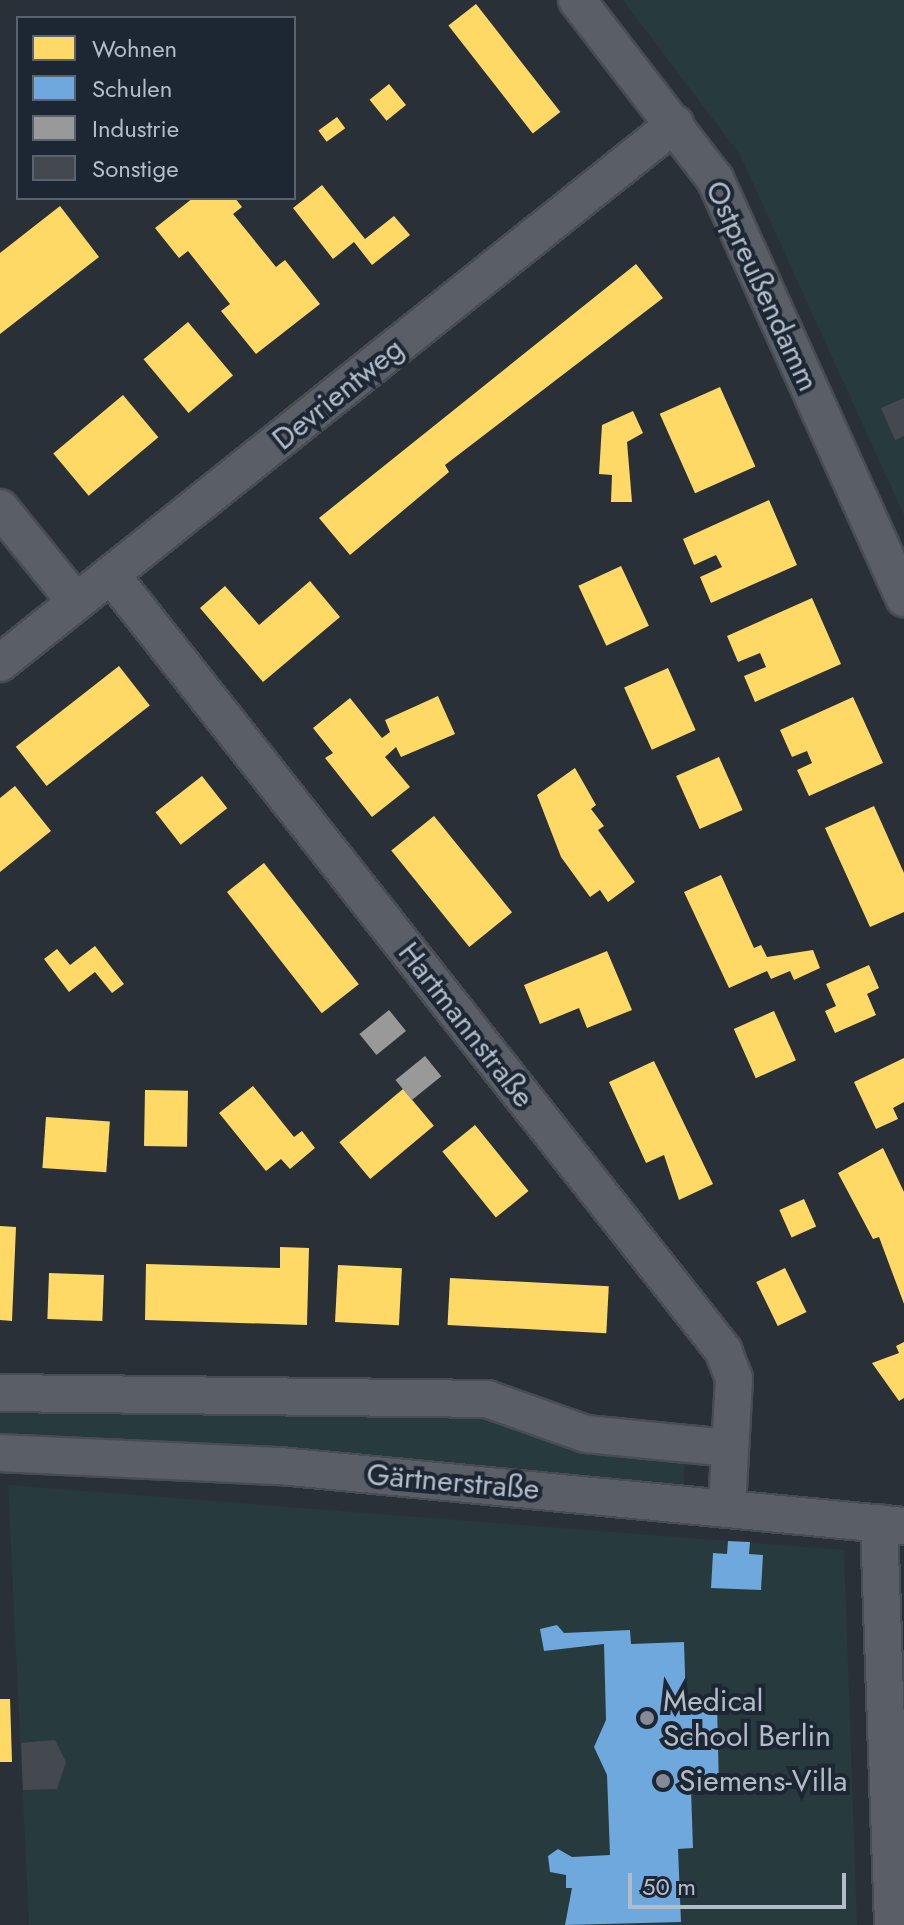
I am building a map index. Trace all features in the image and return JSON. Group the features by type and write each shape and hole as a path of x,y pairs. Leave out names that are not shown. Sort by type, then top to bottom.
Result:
{"street":[{"name":"Ostpreußendamm","path":"577,0 715,179 904,598"},
{"name":"Devrientweg","path":"0,663 675,124"},
{"path":"0,508 76,602"},
{"name":"Hartmannstraße","path":"111,575 723,1350 734,1378 727,1506"},
{"path":"0,1393 487,1399 586,1434 729,1448"},
{"name":"Gärtnerstraße","path":"0,1453 280,1466 727,1506 892,1525"},
{"path":"892,1525 893,1925"}],"green space":[{"path":"623,0 904,0 904,515 740,155"},
{"path":"0,1405 480,1415 685,1460 683,1487 0,1441"},
{"path":"8,1485 844,1550 857,1925 29,1925"}],"building: Wohnen":[{"path":"476,4 560,112 533,134 448,26"},
{"path":"389,84 406,105 387,121 370,100"},
{"path":"337,117 345,128 327,142 318,131"},
{"path":"322,185 365,239 394,216 410,235 372,265 354,242 333,259 293,208"},
{"path":"190,200 237,200 242,207 233,214 276,267 285,260 320,304 256,354 221,311 230,304 188,251 179,258 155,228"},
{"path":"60,206 99,257 0,334 0,253"},
{"path":"636,264 663,298 445,465 449,472 350,555 319,518"},
{"path":"188,322 233,376 189,413 144,359"},
{"path":"720,387 755,466 695,493 660,414"},
{"path":"123,395 158,437 89,496 53,453"},
{"path":"633,411 643,433 627,442 632,502 611,502 612,475 599,474 602,425"},
{"path":"769,500 797,565 711,603 700,577 722,567 716,555 694,565 683,539"},
{"path":"621,566 649,626 606,646 578,586"},
{"path":"310,581 340,617 263,682 200,608 225,586 259,625"},
{"path":"812,598 841,664 755,702 744,676 766,667 760,653 738,662 727,636"},
{"path":"119,666 150,705 47,786 16,747"},
{"path":"668,668 696,730 652,750 624,688"},
{"path":"438,696 455,734 401,757 396,747 385,757 410,787 372,817 325,758 333,753 313,728 350,698 382,738 390,732 385,720"},
{"path":"853,697 883,763 809,796 797,770 812,763 807,751 792,757 780,730"},
{"path":"719,757 743,810 700,829 676,776"},
{"path":"575,768 596,805 591,809 604,826 598,830 635,882 608,902 600,890 590,897 561,857 537,795"},
{"path":"202,776 227,808 181,845 156,812"},
{"path":"15,786 51,831 0,872 0,798"},
{"path":"874,806 904,873 904,912 870,927 825,828"},
{"path":"434,816 512,912 469,947 391,851"},
{"path":"264,863 359,984 322,1013 227,892"},
{"path":"721,875 754,948 761,945 767,957 813,950 820,968 794,980 790,971 771,979 767,971 729,988 684,892"},
{"path":"95,946 124,984 112,993 95,972 69,992 44,959 57,949 70,965"},
{"path":"607,951 632,1010 587,1028 579,1008 540,1024 524,985"},
{"path":"869,965 879,988 867,994 876,1015 835,1033 825,1011 836,1006 826,984"},
{"path":"774,1011 796,1060 756,1078 734,1029"},
{"path":"904,1058 904,1102 893,1108 898,1119 876,1129 854,1082"},
{"path":"654,1061 713,1184 679,1200 664,1155 646,1163 609,1082"},
{"path":"253,1086 294,1137 302,1131 315,1148 290,1169 281,1159 266,1171 219,1113"},
{"path":"403,1089 434,1126 370,1179 339,1142"},
{"path":"145,1090 188,1091 187,1147 144,1146"},
{"path":"46,1117 110,1121 106,1172 42,1168"},
{"path":"475,1125 528,1191 496,1217 442,1151"},
{"path":"883,1148 904,1192 904,1304 879,1237 873,1239 838,1173"},
{"path":"804,1199 816,1226 792,1237 779,1210"},
{"path":"0,1226 16,1227 12,1321 0,1320"},
{"path":"280,1247 309,1248 307,1325 145,1320 146,1264 280,1268"},
{"path":"338,1265 402,1268 399,1325 335,1322"},
{"path":"785,1268 806,1312 778,1326 756,1282"},
{"path":"49,1273 104,1275 102,1321 47,1319"},
{"path":"450,1278 609,1286 606,1333 448,1325"},
{"path":"904,1342 904,1398 899,1401 872,1363 899,1353 896,1346"},
{"path":"0,1699 10,1699 12,1762 0,1762"}],"building: Schulen":[{"path":"728,1541 750,1542 749,1554 763,1555 761,1590 711,1588 713,1553 727,1554"},
{"name":"Siemens-Villa","path":"557,1625 564,1633 630,1630 631,1644 684,1642 686,1703 717,1703 719,1788 691,1789 693,1848 678,1849 681,1922 565,1925 572,1888 566,1888 566,1875 550,1872 548,1856 558,1849 572,1857 610,1855 607,1775 594,1747 606,1720 604,1644 544,1651 540,1629"}],"building: Industrie":[{"path":"389,1010 406,1031 376,1055 359,1034"},
{"path":"425,1056 441,1076 412,1100 395,1080"}],"building: Sonstige":[{"path":"904,398 904,436 895,440 881,408"},
{"path":"55,1740 66,1762 57,1789 23,1790 21,1743"}],"place":[{"name":"Medical School Berlin","path":"647,1718"},
{"name":"Siemens-Villa","path":"663,1781"}]}
